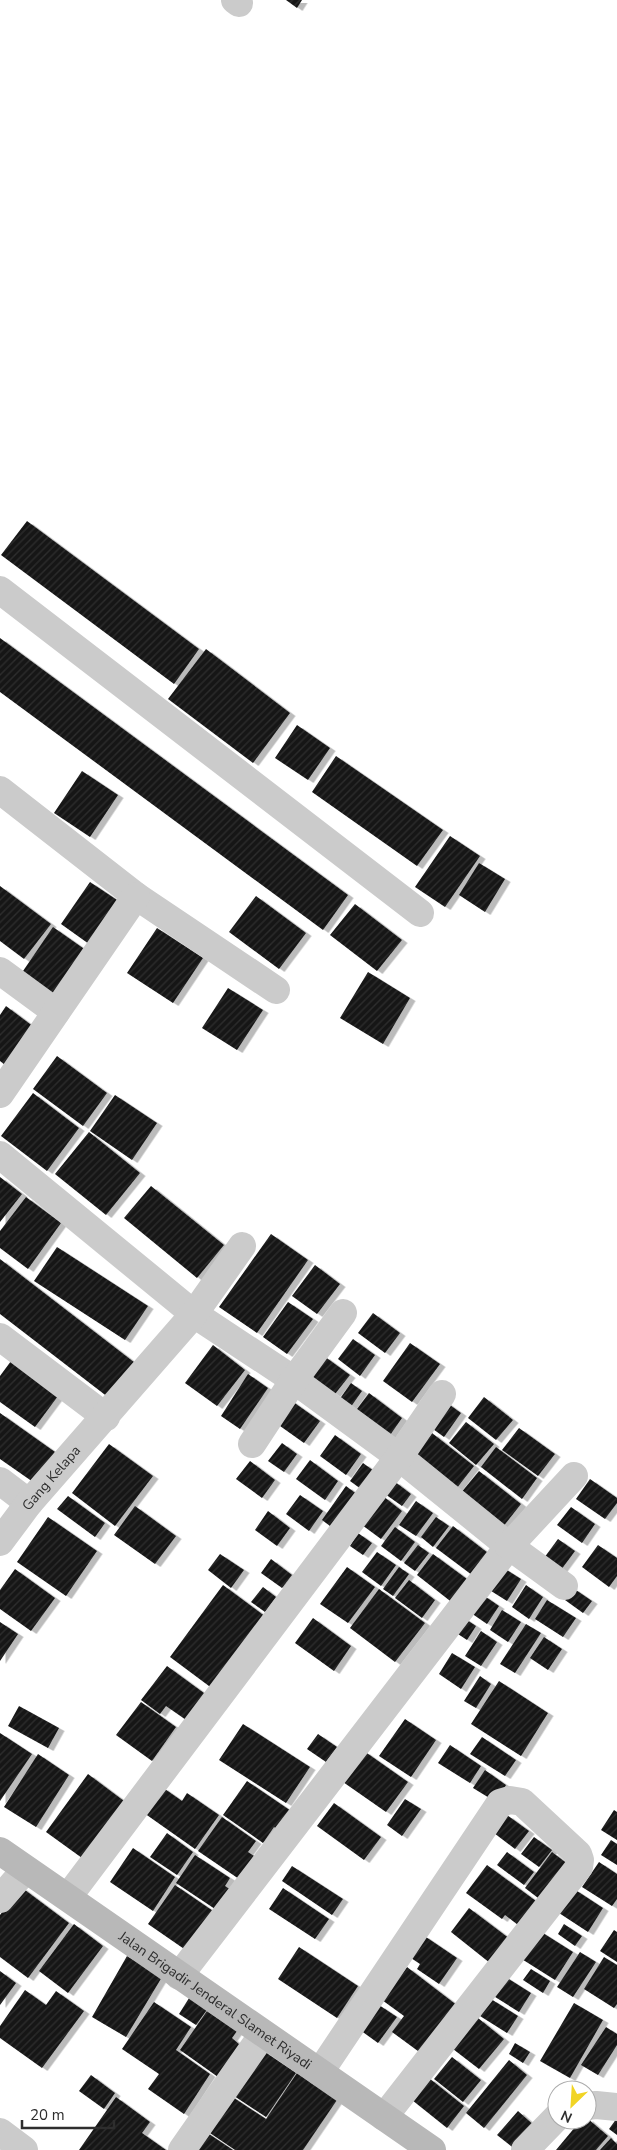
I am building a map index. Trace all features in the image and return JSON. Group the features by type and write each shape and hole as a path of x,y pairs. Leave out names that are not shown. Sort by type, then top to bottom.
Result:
{"main road":[{"name":"Jalan Brigadir Jenderal Slamet Riyadi","path":"0,1851 432,2150"}],"street":[{"path":"0,590 420,913"},
{"path":"0,790 136,896 276,990"},
{"path":"0,1094 136,896"},
{"path":"0,971 56,1012"},
{"path":"0,1155 194,1314 294,1380 399,1457 509,1546 564,1586"},
{"name":"Gang Kelapa","path":"0,1542 29,1504 194,1314 242,1246"},
{"path":"252,1444 294,1380 343,1313"},
{"path":"0,1336 106,1417"},
{"path":"68,1897 399,1457 442,1394"},
{"path":"179,1976 509,1546 574,1476"},
{"path":"0,1481 29,1504"},
{"path":"320,2072 500,1803 510,1800 522,1802 578,1854 580,1860 578,1867 384,2117"},
{"path":"0,1899 25,1870"},
{"path":"182,2150 263,2034"},
{"path":"597,2105 617,2107"},
{"path":"525,2150 547,2125"},
{"path":"0,2132 24,2150"}],"building":[{"path":"286,0 302,0 297,8"},
{"path":"27,521 199,649 174,684 1,555"},
{"path":"0,638 348,895 323,930 0,692"},
{"path":"206,649 290,713 253,763 168,699"},
{"path":"297,725 330,748 308,780 275,758"},
{"path":"336,756 443,830 417,866 312,792"},
{"path":"82,771 118,795 90,837 54,813"},
{"path":"450,836 480,856 445,907 415,887"},
{"path":"479,863 505,879 485,912 459,895"},
{"path":"90,882 126,906 96,949 61,924"},
{"path":"0,886 51,924 24,959 0,941"},
{"path":"256,896 306,933 279,969 229,932"},
{"path":"355,904 402,940 377,971 330,935"},
{"path":"53,927 90,953 58,1000 21,974"},
{"path":"157,928 203,958 173,1003 127,973"},
{"path":"368,972 410,998 383,1044 340,1018"},
{"path":"228,988 263,1010 237,1050 202,1028"},
{"path":"6,1006 34,1027 5,1065 0,1061 0,1015"},
{"path":"57,1056 107,1093 83,1126 33,1089"},
{"path":"33,1093 79,1128 47,1171 1,1136"},
{"path":"115,1095 157,1123 132,1160 90,1131"},
{"path":"89,1132 140,1173 106,1215 55,1174"},
{"path":"0,1177 22,1194 0,1222"},
{"path":"151,1186 224,1245 197,1278 124,1218"},
{"path":"26,1197 61,1223 28,1269 0,1248 0,1231"},
{"path":"271,1234 308,1260 257,1333 219,1307"},
{"path":"57,1247 148,1306 125,1340 34,1281"},
{"path":"0,1259 139,1366 113,1401 0,1314"},
{"path":"315,1265 340,1284 317,1314 292,1296"},
{"path":"288,1302 313,1319 287,1354 263,1337"},
{"path":"373,1313 400,1333 385,1353 358,1333"},
{"path":"353,1339 375,1355 360,1376 338,1359"},
{"path":"410,1343 440,1364 412,1402 383,1381"},
{"path":"213,1345 245,1370 217,1406 185,1383"},
{"path":"324,1356 350,1375 335,1394 310,1376"},
{"path":"11,1361 58,1396 35,1427 0,1402 0,1376"},
{"path":"248,1374 268,1388 240,1429 221,1416"},
{"path":"351,1383 362,1391 350,1408 339,1400"},
{"path":"369,1393 402,1418 388,1438 354,1413"},
{"path":"484,1397 513,1420 496,1440 468,1418"},
{"path":"289,1399 320,1421 304,1443 273,1421"},
{"path":"443,1400 461,1413 444,1437 426,1424"},
{"path":"0,1413 55,1452 33,1482 0,1459"},
{"path":"466,1422 494,1444 476,1465 449,1443"},
{"path":"519,1428 555,1454 538,1476 502,1450"},
{"path":"432,1433 474,1466 453,1493 411,1460"},
{"path":"335,1435 361,1454 346,1475 320,1456"},
{"path":"282,1443 297,1454 284,1472 268,1461"},
{"path":"109,1444 153,1476 115,1526 72,1493"},
{"path":"496,1447 537,1478 522,1499 481,1467"},
{"path":"310,1460 338,1481 325,1500 296,1479"},
{"path":"250,1461 275,1480 262,1498 236,1479"},
{"path":"363,1463 374,1471 361,1489 350,1481"},
{"path":"479,1471 521,1504 502,1528 460,1494"},
{"path":"590,1479 617,1498 617,1503 605,1519 576,1499"},
{"path":"394,1481 411,1494 402,1506 385,1494"},
{"path":"346,1486 358,1495 334,1529 322,1520"},
{"path":"300,1495 323,1511 309,1531 286,1514"},
{"path":"68,1496 105,1523 95,1537 57,1509"},
{"path":"383,1496 402,1511 381,1539 362,1525"},
{"path":"416,1501 433,1513 416,1536 399,1525"},
{"path":"135,1506 176,1536 155,1564 114,1535"},
{"path":"571,1507 595,1524 582,1543 557,1525"},
{"path":"268,1511 290,1528 277,1546 255,1530"},
{"path":"48,1517 97,1551 66,1596 17,1562"},
{"path":"436,1517 449,1526 433,1547 421,1537"},
{"path":"453,1526 488,1553 472,1575 436,1548"},
{"path":"395,1527 415,1542 401,1561 381,1546"},
{"path":"358,1533 372,1543 363,1555 350,1546"},
{"path":"558,1539 575,1551 561,1570 544,1558"},
{"path":"418,1545 429,1553 415,1571 404,1563"},
{"path":"598,1545 617,1558 617,1576 609,1587 582,1567"},
{"path":"377,1552 396,1565 381,1586 362,1572"},
{"path":"220,1554 244,1570 231,1588 208,1570"},
{"path":"433,1554 471,1582 454,1604 417,1575"},
{"path":"271,1559 292,1575 282,1588 261,1573"},
{"path":"347,1567 375,1587 348,1623 320,1604"},
{"path":"399,1567 409,1574 393,1596 383,1589"},
{"path":"502,1567 521,1579 507,1601 488,1589"},
{"path":"15,1569 55,1598 31,1631 0,1609 0,1590"},
{"path":"409,1580 435,1600 422,1618 395,1598"},
{"path":"223,1585 266,1617 213,1689 170,1657"},
{"path":"526,1585 543,1597 529,1619 512,1607"},
{"path":"263,1587 276,1597 265,1612 251,1602"},
{"path":"573,1588 592,1601 583,1613 565,1600"},
{"path":"379,1589 425,1623 395,1662 350,1628"},
{"path":"483,1595 499,1606 487,1624 471,1613"},
{"path":"547,1600 576,1618 563,1637 535,1619"},
{"path":"502,1610 521,1622 508,1642 490,1630"},
{"path":"461,1616 476,1626 467,1640 452,1630"},
{"path":"313,1618 351,1646 334,1671 295,1643"},
{"path":"0,1622 18,1634 0,1661"},
{"path":"526,1624 541,1633 515,1673 500,1664"},
{"path":"481,1631 497,1642 481,1666 465,1656"},
{"path":"544,1637 562,1649 548,1670 530,1658"},
{"path":"452,1653 475,1667 461,1689 439,1674"},
{"path":"167,1666 208,1696 189,1722 166,1706 160,1714 141,1700"},
{"path":"480,1676 491,1684 476,1708 464,1701"},
{"path":"499,1681 548,1713 521,1756 471,1724"},
{"path":"141,1702 176,1727 152,1761 116,1735"},
{"path":"19,1706 59,1728 48,1748 8,1726"},
{"path":"405,1719 436,1740 411,1777 379,1756"},
{"path":"243,1724 310,1767 286,1803 219,1760"},
{"path":"0,1733 32,1754 0,1801"},
{"path":"318,1734 337,1747 326,1762 307,1749"},
{"path":"482,1737 516,1760 505,1776 470,1754"},
{"path":"450,1745 481,1766 470,1783 438,1763"},
{"path":"364,1751 408,1782 386,1812 343,1782"},
{"path":"38,1754 69,1775 36,1827 4,1807"},
{"path":"485,1770 506,1785 496,1802 473,1788"},
{"path":"88,1774 124,1801 82,1858 46,1832"},
{"path":"247,1781 294,1813 281,1832 274,1827 263,1843 223,1815"},
{"path":"162,1787 182,1801 187,1793 219,1815 195,1849 144,1813"},
{"path":"405,1799 421,1809 402,1836 387,1825"},
{"path":"334,1803 381,1837 364,1860 317,1826"},
{"path":"614,1810 617,1812 617,1840 601,1830"},
{"path":"507,1815 529,1831 515,1849 494,1833"},
{"path":"222,1817 256,1841 248,1852 254,1856 239,1879 198,1851"},
{"path":"167,1833 193,1852 177,1875 150,1857"},
{"path":"534,1837 552,1850 539,1867 521,1854"},
{"path":"611,1840 617,1844 617,1865 601,1855"},
{"path":"133,1848 175,1877 153,1911 110,1882"},
{"path":"507,1852 534,1872 524,1885 497,1865"},
{"path":"552,1852 573,1868 546,1904 525,1888"},
{"path":"195,1855 230,1878 225,1886 231,1890 218,1911 176,1883"},
{"path":"599,1862 617,1874 617,1899 612,1906 582,1887"},
{"path":"487,1865 540,1904 522,1928 505,1915 502,1919 466,1893"},
{"path":"292,1866 343,1899 332,1915 282,1881"},
{"path":"175,1885 216,1913 190,1953 148,1924"},
{"path":"21,1887 69,1923 28,1978 0,1957 0,1915"},
{"path":"283,1888 329,1919 315,1939 269,1909"},
{"path":"574,1889 603,1908 588,1932 559,1913"},
{"path":"469,1908 514,1942 495,1967 451,1932"},
{"path":"74,1924 103,1946 68,1993 39,1971"},
{"path":"564,1924 582,1936 575,1946 558,1934"},
{"path":"535,1928 573,1952 555,1980 517,1956"},
{"path":"614,1930 617,1932 617,1962 600,1951"},
{"path":"423,1935 457,1958 439,1984 417,1969 420,1964 408,1956"},
{"path":"299,1947 358,1986 337,2018 278,1979"},
{"path":"580,1952 596,1962 573,1997 557,1987"},
{"path":"127,1956 162,1977 126,2037 92,2017"},
{"path":"604,1957 617,1965 617,2004 614,2008 584,1989"},
{"path":"407,1967 458,2006 422,2054 392,2032 404,2016 382,2000"},
{"path":"531,1969 550,1981 543,1993 523,1980"},
{"path":"0,1971 16,1983 0,2005"},
{"path":"504,1976 531,1993 519,2012 492,1995"},
{"path":"25,1990 46,2005 56,1991 84,2011 42,2068 0,2038 0,2026"},
{"path":"191,1995 209,2007 196,2025 179,2014"},
{"path":"491,1999 518,2016 507,2033 480,2016"},
{"path":"154,2002 191,2027 176,2050 210,2074 184,2114 148,2089 159,2074 122,2049"},
{"path":"574,2003 603,2020 570,2078 540,2061"},
{"path":"379,2005 397,2017 378,2043 360,2030"},
{"path":"207,2011 237,2031 232,2038 240,2045 218,2077 180,2050"},
{"path":"478,2018 504,2039 479,2069 453,2049"},
{"path":"606,2027 617,2034 617,2045 598,2075 581,2065"},
{"path":"515,2043 530,2052 523,2063 509,2054"},
{"path":"259,2048 296,2073 266,2117 228,2092"},
{"path":"452,2057 481,2080 463,2102 434,2079"},
{"path":"509,2060 527,2075 484,2128 466,2113"},
{"path":"297,2073 337,2100 303,2150 235,2150 204,2129 228,2094 266,2119 258,2131"},
{"path":"91,2075 115,2093 104,2109 79,2091"},
{"path":"429,2078 464,2106 447,2128 412,2100"},
{"path":"116,2097 150,2122 142,2133 166,2150 79,2150"},
{"path":"518,2111 537,2128 516,2150 497,2135"},
{"path":"617,2118 617,2135 609,2129"},
{"path":"597,2127 608,2136 596,2150 556,2150 573,2130 597,2130"},
{"path":"203,2130 233,2150 189,2150"},
{"path":"611,2138 617,2144 617,2150 600,2150"}]}
